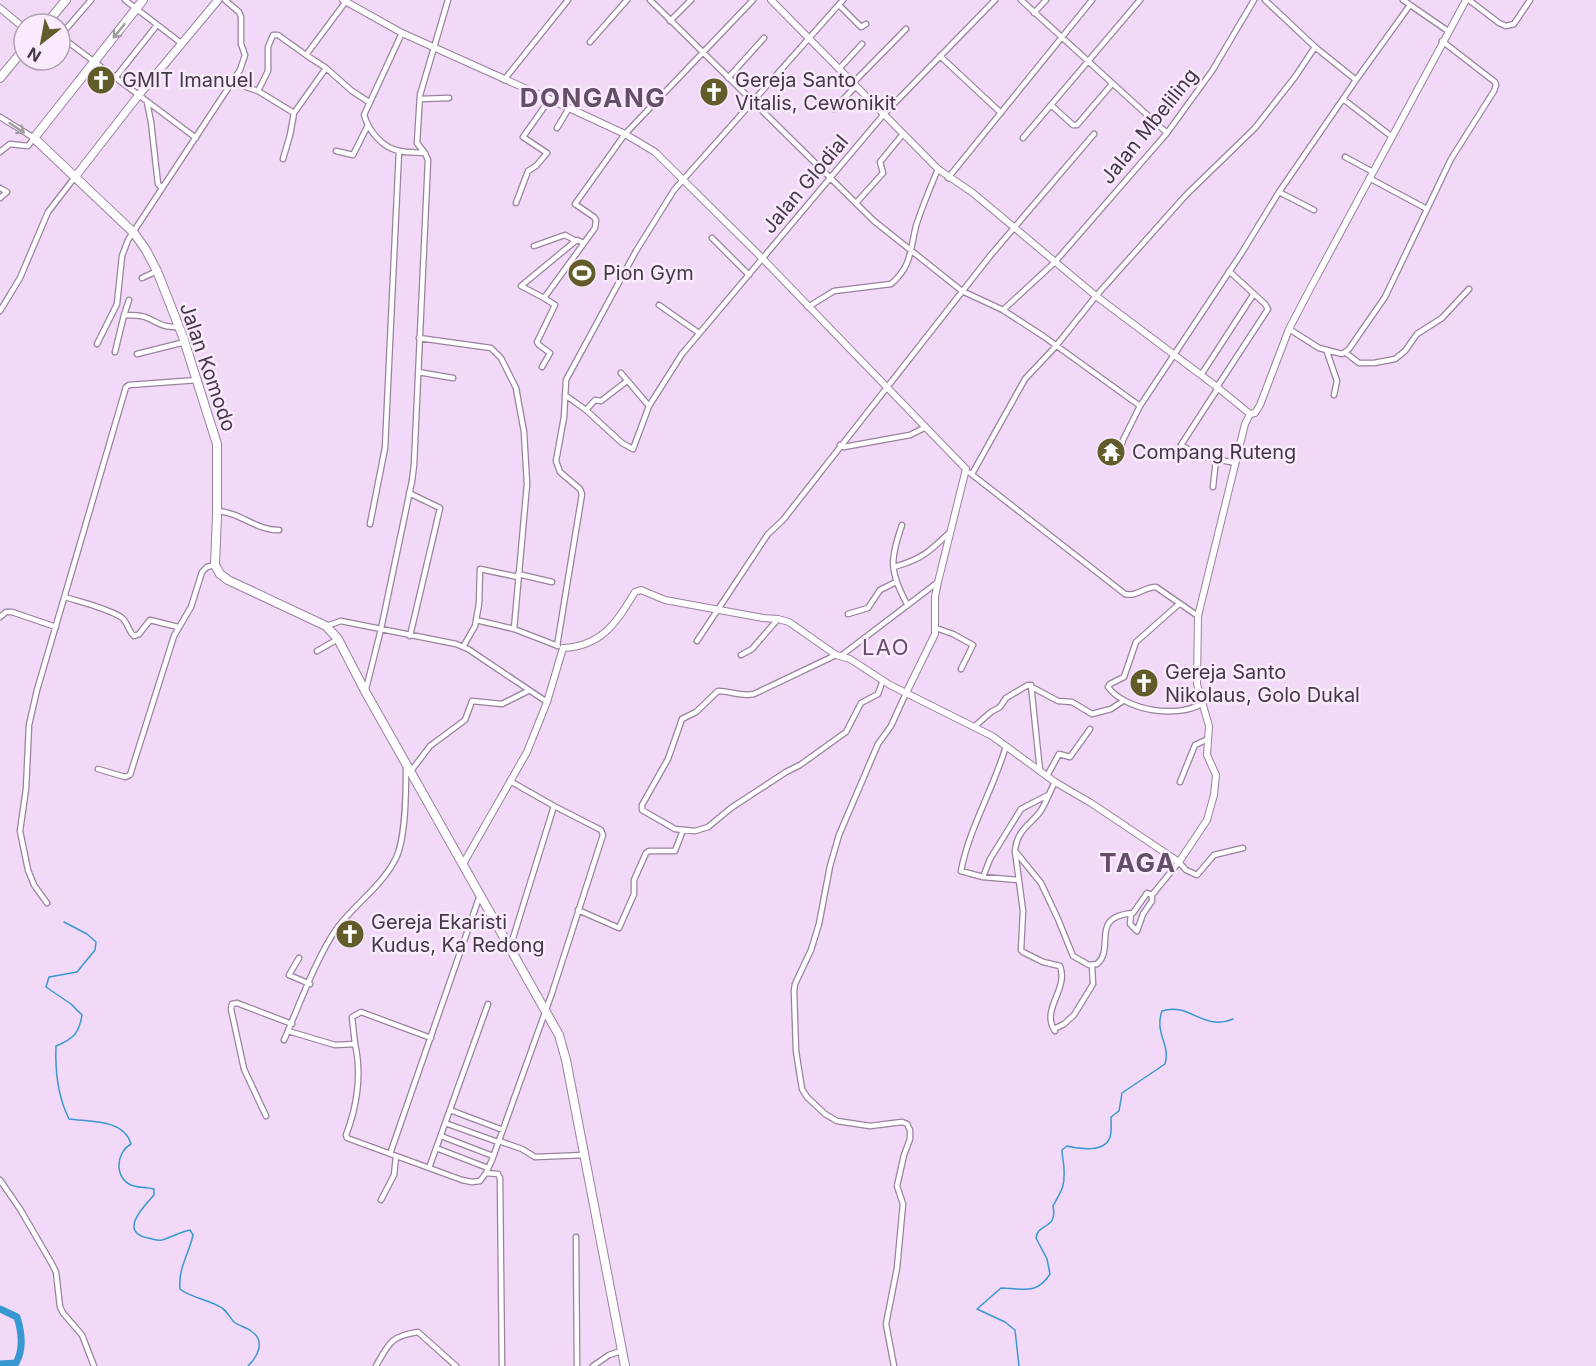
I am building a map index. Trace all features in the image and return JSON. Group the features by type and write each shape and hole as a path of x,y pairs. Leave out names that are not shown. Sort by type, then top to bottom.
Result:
{"highway":[{"path":"34,138 143,0"},
{"name":"Jalan Komodo","path":"34,138 134,233 157,271 185,342 217,444 215,565"},
{"path":"215,565 223,577 327,626 338,639 562,1044 625,1366"}],"main road":[{"path":"75,177 138,96 218,0"}],"street":[{"path":"72,22 91,0"},
{"path":"125,0 181,43"},
{"path":"97,344 117,304 122,256 128,240 240,70 245,55 242,44 242,17 225,0"},
{"path":"365,691 381,629 414,465 428,163 425,153 417,143 420,99 448,0"},
{"path":"504,80 568,0"},
{"path":"590,42 627,0"},
{"path":"650,0 874,221 962,291 1003,310 1140,406"},
{"path":"670,21 691,0"},
{"path":"544,298 592,233 596,220 574,204 625,135 753,0"},
{"path":"462,864 527,752 547,702 560,647 582,494 580,489 560,472 556,461 564,417 566,380 664,203 843,0"},
{"name":"Jalan Glodial","path":"586,410 633,450 649,406 682,354 884,114 995,0"},
{"path":"1021,0 1167,133"},
{"path":"1034,13 1046,0"},
{"path":"948,178 1092,0"},
{"path":"1023,138 1140,0"},
{"name":"Jalan Mbeliling","path":"1003,310 1055,262 1167,133 1212,71 1254,0"},
{"path":"1265,0 1315,47 1356,80"},
{"path":"1404,0 1448,31"},
{"path":"1152,895 1148,893 1131,914 1130,924 1137,931 1143,914 1152,901 1152,895 1179,862 1207,820 1213,805 1216,777 1207,755 1208,720 1198,691 1196,671 1198,616 1243,431 1250,414 1255,413 1260,405 1289,329 1442,41 1467,0 1506,26 1514,24 1530,0"},
{"path":"306,55 345,1 402,33 550,99 655,152 762,258 966,469 1125,594 1134,595 1156,587 1198,616"},
{"path":"776,2 948,178 973,193 1096,296 1218,387 1250,414"},
{"path":"839,5 861,27 866,24"},
{"path":"1120,449 1140,406 1279,192 1410,5"},
{"path":"0,8 12,18"},
{"path":"115,78 158,25"},
{"path":"834,109 906,29"},
{"path":"402,33 364,113 368,125 379,140 390,148 425,153"},
{"path":"258,91 268,72 268,47 273,34 278,35 326,68 369,102"},
{"path":"728,78 764,38"},
{"path":"1346,353 1384,297 1451,159 1497,85 1442,41"},
{"path":"839,69 862,44"},
{"path":"72,45 196,138"},
{"path":"972,474 1023,381 1186,195 1255,128 1315,47"},
{"path":"940,56 1001,113"},
{"path":"283,159 294,113 326,68"},
{"path":"232,82 258,91 294,113"},
{"path":"1051,105 1077,125 1112,84"},
{"path":"420,99 449,98"},
{"path":"516,203 528,171 548,153 523,137 550,99"},
{"path":"1343,99 1391,136"},
{"path":"147,102 158,184 162,188"},
{"path":"557,128 569,108"},
{"name":"Jalan Komodo","path":"0,117 34,138"},
{"path":"336,151 354,155 368,125"},
{"path":"856,203 883,173 880,162 903,134"},
{"path":"697,641 768,534 783,519 1014,226 1094,134"},
{"path":"0,152 10,144 28,146 34,138"},
{"path":"370,524 385,448 399,151"},
{"path":"1345,157 1427,209"},
{"path":"808,307 834,291 891,285 905,268 912,251 916,227 938,169"},
{"path":"0,311 20,279 48,212 75,177"},
{"path":"0,188 7,192 0,198"},
{"path":"1279,192 1314,210"},
{"path":"534,246 564,235 584,243"},
{"path":"712,238 749,275"},
{"path":"542,367 550,353 537,342 555,304 521,286 576,241"},
{"path":"142,278 157,271"},
{"path":"1229,271 1268,309 1181,446 1195,455 1236,463"},
{"path":"1289,329 1327,352 1346,353 1359,363 1395,359 1405,351 1417,334 1442,318 1469,289"},
{"path":"1201,375 1253,295"},
{"path":"115,352 129,300"},
{"path":"659,305 699,333"},
{"path":"124,315 142,316 157,325 178,327"},
{"path":"419,338 490,348 501,358 516,388 524,432 527,484 514,629"},
{"path":"137,354 185,342"},
{"path":"1327,352 1337,381 1334,395"},
{"path":"418,372 453,378"},
{"path":"621,372 649,406"},
{"path":"47,903 34,885 28,870 20,831 26,789 29,725 37,690 126,387 198,380"},
{"path":"566,397 586,410 595,400 601,401 627,381"},
{"path":"840,445 844,447 912,434 926,427"},
{"path":"1213,487 1216,459"},
{"path":"894,1366 886,1324 896,1276 903,1204 897,1186 910,1139 910,1130 907,1124 902,1122 870,1126 834,1120 807,1098 802,1089 796,1051 794,991 819,924 830,866 839,835 879,744 891,726 926,655 936,628 935,597 966,469"},
{"path":"409,493 440,508 410,636"},
{"path":"217,511 231,512 269,530 279,530"},
{"path":"902,525 893,552 896,582 907,604"},
{"path":"894,567 915,561 929,552 950,532"},
{"path":"98,769 124,777 130,775 178,627 190,607 202,572 205,568 215,565"},
{"path":"463,647 476,620 480,569 552,582"},
{"path":"848,614 868,608 879,591 896,582"},
{"path":"883,680 878,694 861,703 845,733 800,765 731,808 708,827 682,833 642,810 641,807 668,759 676,730 682,719 696,712 718,691 743,696 750,695 839,655 938,582"},
{"path":"476,620 514,629 560,647 586,645 599,639 615,623 638,590 665,600 789,622 839,655 906,693 975,726 1055,782 1092,803 1179,862 1186,870 1197,875 1214,855 1243,849"},
{"path":"65,597 118,615 127,623 131,634 135,636 140,634 150,620 178,627"},
{"path":"1179,604 1137,640 1124,677 1108,686 1109,690 1123,701 1157,711 1192,709 1203,703"},
{"path":"0,617 6,612 12,612 56,627"},
{"path":"741,655 752,649 778,619"},
{"path":"327,626 340,621 463,647 547,702"},
{"path":"936,628 973,645 961,669"},
{"path":"317,651 338,639"},
{"path":"975,726 1000,707 1006,698 1025,686 1031,685 1055,700 1072,702 1092,714 1111,709 1123,701"},
{"path":"1031,685 1040,771"},
{"path":"284,1040 328,944 338,928 397,858 406,801 408,768 430,746 465,720 472,701 502,704 528,691"},
{"path":"1047,776 1059,754 1070,757 1090,729"},
{"path":"1180,782 1195,745 1209,739"},
{"path":"1006,746 961,869 962,872 983,877 1019,880"},
{"path":"431,1038 361,1012 352,1017 358,1060 355,1106 346,1136 429,1168 472,1182 480,1181 487,1171 499,1142 545,1012 599,848 602,832 510,781"},
{"path":"1055,782 1040,812 1022,829 1015,851 1023,911 1022,951 1043,962 1059,966 1063,976 1062,985 1050,1016 1055,1030 1074,1015 1093,984 1092,965"},
{"path":"983,877 990,859 1021,809 1048,795"},
{"path":"507,945 513,938 554,806"},
{"path":"578,910 619,928 634,894 633,880 646,853 674,851 682,833"},
{"path":"1015,851 1041,883 1073,956 1092,965 1097,964 1103,958 1104,934 1110,922 1120,914 1131,914"},
{"path":"381,1200 394,1175 393,1155 480,895"},
{"path":"299,958 289,975 310,984"},
{"path":"266,1116 244,1069 231,1009 232,1004 237,1003 292,1024"},
{"path":"429,1168 488,1004"},
{"path":"288,1031 341,1046 354,1044"},
{"path":"450,1110 503,1130"},
{"path":"445,1123 530,1153 535,1157 585,1155"},
{"path":"441,1136 493,1156"},
{"path":"436,1148 498,1174 500,1178 502,1366"},
{"path":"0,1180 52,1264 56,1272 60,1307 82,1335 94,1366"},
{"path":"576,1237 578,1366"},
{"path":"376,1366 393,1339 418,1332 456,1366"},
{"path":"593,1366 609,1355 621,1351"}],"waterway":[{"path":"64,922 87,934 96,942 95,950 77,972 49,977 46,987 71,1004 82,1015 74,1035 56,1046 58,1084 65,1111 69,1119 105,1123 121,1130 127,1136 131,1144 125,1148 119,1160 123,1179 137,1187 154,1189 154,1195 136,1218 135,1230 139,1235 160,1240 190,1230 193,1235 182,1268 180,1289 222,1308 234,1322 256,1335 259,1349 248,1366"},
{"path":"1019,1366 1015,1330 1005,1322 977,1309 1001,1288 1034,1288 1045,1281 1050,1274 1047,1259 1036,1238 1040,1230 1053,1219 1053,1206 1063,1185 1062,1150 1067,1146 1085,1149 1103,1146 1110,1137 1111,1117 1119,1111 1122,1093 1165,1064 1166,1051 1160,1026 1162,1011 1181,1010 1214,1022 1233,1019"},
{"path":"0,1309 17,1317 21,1341 16,1363 0,1364"}],"place":[{"name":"GMIT Imanuel","path":"101,80"},
{"name":"Gereja Santo Vitalis, Cewonikit","path":"714,92"},
{"name":"Pion Gym","path":"582,273"},
{"name":"Compang Ruteng","path":"1111,452"},
{"name":"Gereja Santo Nikolaus, Golo Dukal","path":"1144,683"},
{"name":"Gereja Ekaristi Kudus, Ka Redong","path":"350,934"}],"district":[{"name":"DONGANG","path":"593,97"},
{"name":"LAO","path":"886,647"},
{"name":"TAGA","path":"1138,862"}]}
